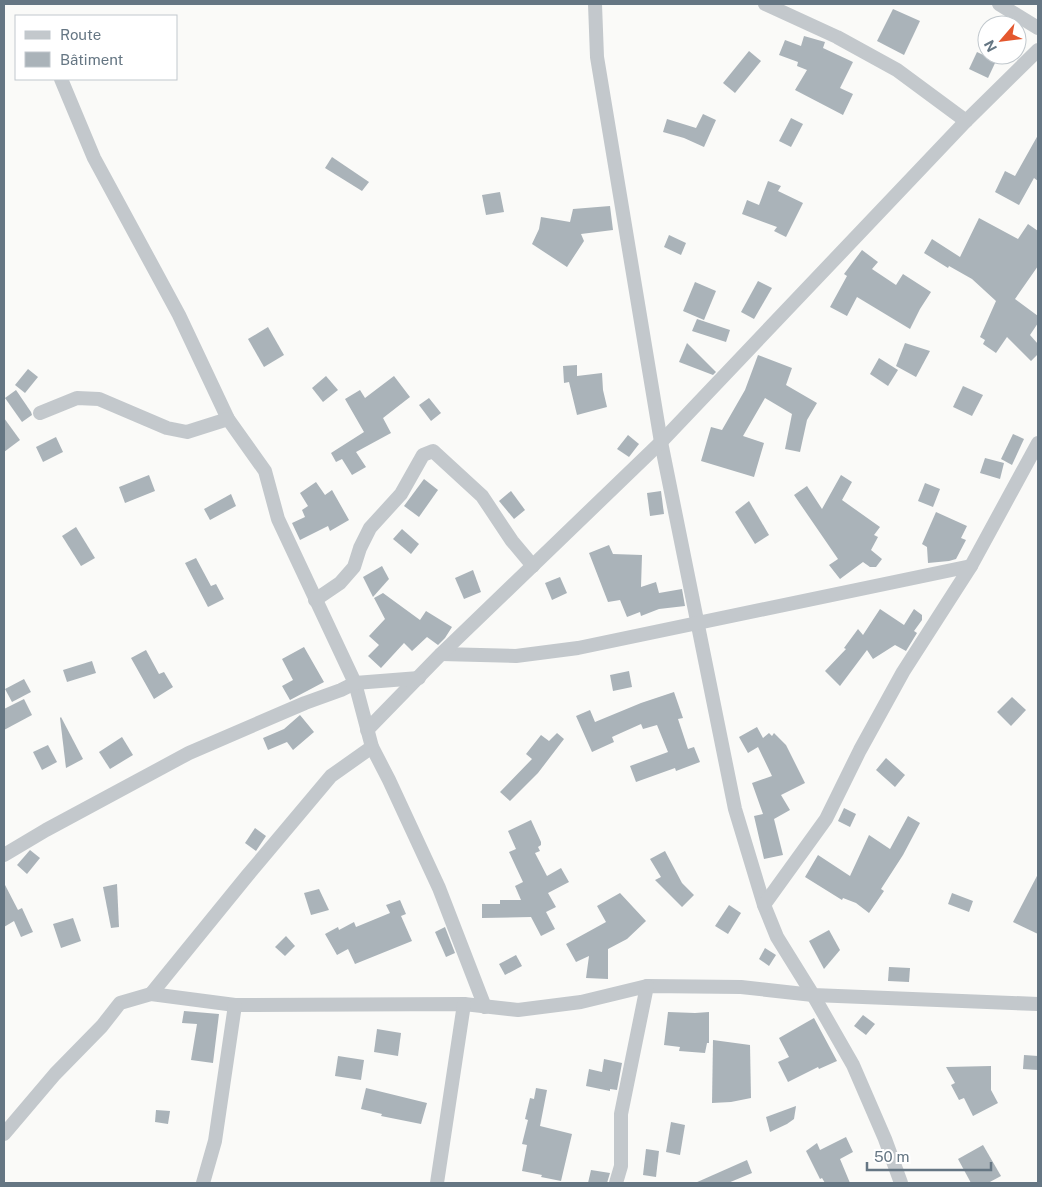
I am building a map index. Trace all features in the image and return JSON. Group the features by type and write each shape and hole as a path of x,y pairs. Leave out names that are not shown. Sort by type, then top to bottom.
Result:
{"street":[{"path":"596,4 597,57 661,442 735,809 764,905 777,937 853,1065 885,1138 901,1183"},
{"path":"765,4 837,37 897,70 966,121"},
{"path":"998,4 1038,28"},
{"path":"368,730 441,654 661,442 966,121 1038,50"},
{"path":"61,80 94,158 179,315 228,419 265,472 278,519 354,683 372,747 439,888 485,1007"},
{"path":"40,413 78,398 99,399 168,428 187,432 228,419"},
{"path":"764,905 826,819 860,750 903,672 971,566 1038,443"},
{"path":"315,600 340,583 354,567 360,548 370,528 401,494 423,455 433,451 482,496 512,542 533,566"},
{"path":"441,654 516,656 578,648 971,566"},
{"path":"4,855 46,830 189,753 305,703 341,690 354,683 419,678"},
{"path":"151,994 246,876 331,776 372,747"},
{"path":"4,1134 55,1074 102,1026 120,1003 151,994 235,1005 464,1004 518,1010 581,1002 647,986 741,987 813,995 1038,1004"},
{"path":"616,1183 621,1166 621,1114 647,986"},
{"path":"437,1183 464,1004"},
{"path":"203,1183 215,1141 235,1005"}],"building":[{"path":"893,9 920,21 904,55 877,41"},
{"path":"804,36 825,42 823,48 853,62 840,88 853,94 843,115 795,90 807,70 797,66 798,62 779,55 785,40 801,46"},
{"path":"749,51 761,61 735,93 723,83"},
{"path":"977,52 977,65 994,65 988,78 969,69"},
{"path":"703,114 716,120 704,147 684,138 663,132 667,119 696,128"},
{"path":"791,118 803,124 791,147 779,141"},
{"path":"1038,135 1038,181 1034,178 1019,205 995,192 1005,171 1015,176"},
{"path":"332,157 369,182 362,191 325,168"},
{"path":"768,181 781,186 778,191 803,203 786,237 774,231 777,227 742,214 747,200 759,205"},
{"path":"500,192 504,212 486,215 482,195"},
{"path":"610,206 613,230 581,234 584,241 567,267 532,244 539,229 541,217 570,222 573,209"},
{"path":"979,218 1018,239 1028,224 1038,231 1038,266 1015,299 1038,316 1038,323 1030,335 1038,344 1038,354 1031,361 1007,337 996,353 983,344 985,340 980,337 996,301 972,279 949,266 948,268 924,253 932,239 960,257"},
{"path":"669,235 686,243 681,255 664,247"},
{"path":"862,250 878,262 872,269 896,285 903,274 931,292 910,329 857,297 847,316 830,307 847,276 844,274"},
{"path":"758,281 772,288 754,319 741,312"},
{"path":"695,282 716,291 704,320 683,311"},
{"path":"697,319 730,330 726,342 692,331"},
{"path":"268,327 284,355 264,367 248,339"},
{"path":"687,343 716,372 713,375 679,362"},
{"path":"905,343 930,351 916,377 896,366"},
{"path":"758,355 792,368 786,385 817,403 807,420 800,452 785,449 792,414 765,398 743,436 764,443 754,477 701,461 711,427 722,430 745,390"},
{"path":"879,358 898,370 888,386 870,374"},
{"path":"577,365 577,376 602,373 607,407 577,415 569,382 564,383 563,366"},
{"path":"28,369 38,377 25,393 15,385"},
{"path":"326,376 338,390 323,402 312,388"},
{"path":"394,376 410,397 383,418 391,433 356,452 366,467 352,475 342,459 336,462 331,453 364,432 345,399 360,390 365,398"},
{"path":"963,386 983,395 972,416 953,407"},
{"path":"16,390 32,415 22,422 5,398"},
{"path":"429,398 441,413 431,421 419,405"},
{"path":"4,418 20,440 4,452"},
{"path":"1013,434 1024,439 1012,465 1001,459"},
{"path":"628,435 639,444 629,457 617,449"},
{"path":"56,437 63,452 43,462 36,447"},
{"path":"985,458 1004,463 1000,479 980,473"},
{"path":"149,475 155,491 125,503 119,487"},
{"path":"841,475 852,482 842,500 880,527 874,535 878,537 871,550 882,559 876,567 870,567 863,562 840,579 829,565 838,559 794,495 807,486 822,509"},
{"path":"424,479 438,490 419,517 404,506"},
{"path":"316,482 325,495 332,490 349,520 330,531 328,526 300,540 292,523 305,517 302,510 308,506 300,493"},
{"path":"925,483 940,489 933,507 918,501"},
{"path":"511,491 525,510 514,519 499,501"},
{"path":"661,491 664,514 650,516 647,493"},
{"path":"231,494 236,506 210,520 204,509"},
{"path":"749,501 769,535 755,544 735,512"},
{"path":"936,512 967,526 961,538 966,540 956,559 928,563 927,547 922,544"},
{"path":"76,527 95,558 81,566 62,536"},
{"path":"402,529 419,544 411,554 393,539"},
{"path":"609,545 613,554 642,555 641,587 656,582 659,593 682,589 685,606 659,609 641,616 640,612 627,617 620,600 608,602 589,553"},
{"path":"196,558 211,586 216,584 224,599 208,607 185,563"},
{"path":"382,566 389,579 373,597 363,577"},
{"path":"473,570 481,592 464,599 455,578"},
{"path":"560,577 567,593 552,600 545,583"},
{"path":"383,593 420,620 426,611 452,627 438,645 427,637 412,651 404,643 381,668 368,656 379,645 369,636 385,619 374,598"},
{"path":"880,609 904,625 914,609 922,615 922,620 914,631 917,633 906,651 895,645 873,659 867,650 840,686 825,671 846,649 844,648 858,629 863,635"},
{"path":"304,647 324,682 290,700 282,686 293,680 282,659"},
{"path":"146,650 159,674 164,672 173,687 154,699 131,658"},
{"path":"92,661 96,673 67,682 63,670"},
{"path":"629,671 632,687 613,691 610,675"},
{"path":"24,679 31,692 12,702 5,689"},
{"path":"674,692 683,718 678,719 688,749 694,747 700,762 676,771 675,768 636,782 630,766 668,752 657,725 643,729 641,724 612,737 614,742 592,752 576,716 590,710 595,722"},
{"path":"1012,697 1026,710 1011,726 997,712"},
{"path":"24,699 32,715 4,730 4,709"},
{"path":"300,715 314,732 293,750 287,742 268,750 263,738 284,729"},
{"path":"60,718 83,759 66,768"},
{"path":"757,727 763,738 769,733 772,736 774,733 786,745 805,783 781,795 790,810 774,819 783,855 764,859 754,816 763,814 752,783 772,776 758,747 748,753 739,737"},
{"path":"557,733 564,739 538,773 510,801 500,792 532,759 526,754 541,735 549,741"},
{"path":"122,737 133,755 110,769 99,752"},
{"path":"48,745 57,762 42,770 33,752"},
{"path":"886,758 905,775 895,787 876,770"},
{"path":"844,808 856,814 850,827 838,821"},
{"path":"908,816 920,823 903,855 881,889 884,891 869,913 856,903 843,898 842,900 805,877 818,855 850,876 869,835 890,849"},
{"path":"531,820 541,842 541,845 538,847 540,851 535,853 547,876 561,868 569,882 548,893 556,907 546,912 555,929 541,936 531,917 482,918 482,904 500,904 500,900 521,900 515,886 523,882 509,852 516,849 508,831"},
{"path":"255,828 266,836 256,851 245,843"},
{"path":"30,850 40,858 27,874 17,865"},
{"path":"665,851 682,883 694,895 682,907 655,880 661,877 650,859"},
{"path":"1038,874 1038,934 1013,922"},
{"path":"4,883 18,910 22,908 33,932 21,937 14,921 4,927"},
{"path":"117,884 119,927 111,928 103,887"},
{"path":"319,889 329,910 311,915 304,893"},
{"path":"620,893 646,921 627,939 608,949 608,979 586,978 589,956 576,962 566,944 606,922 597,906"},
{"path":"952,893 973,901 969,912 948,904"},
{"path":"400,900 406,914 401,916 412,941 355,964 348,949 337,955 325,934 338,927 339,930 354,922 356,927 390,913 386,905"},
{"path":"729,905 741,913 728,934 715,926"},
{"path":"73,918 81,941 61,948 53,924"},
{"path":"445,927 455,953 446,957 435,932"},
{"path":"829,930 840,950 824,969 809,941"},
{"path":"286,936 295,946 285,956 275,947"},
{"path":"765,948 776,955 769,966 759,959"},
{"path":"516,955 522,966 505,975 499,964"},
{"path":"889,967 910,968 909,982 888,981"},
{"path":"184,1011 219,1014 213,1063 191,1060 197,1024 182,1023"},
{"path":"668,1012 709,1012 709,1043 707,1043 705,1053 679,1051 680,1047 664,1045"},
{"path":"863,1015 875,1024 866,1035 854,1026"},
{"path":"814,1018 837,1061 819,1069 818,1067 788,1082 778,1062 789,1057 779,1038"},
{"path":"377,1029 401,1033 398,1056 374,1052"},
{"path":"713,1040 750,1045 751,1098 712,1103"},
{"path":"1024,1055 1038,1056 1038,1070 1023,1069"},
{"path":"338,1056 364,1060 361,1080 335,1076"},
{"path":"604,1059 622,1063 617,1090 610,1089 610,1091 586,1086 589,1069 602,1072"},
{"path":"991,1066 991,1090 998,1103 973,1116 964,1098 959,1100 951,1085 955,1083 946,1067"},
{"path":"366,1088 427,1103 421,1124 381,1116 382,1114 361,1109"},
{"path":"536,1088 547,1090 540,1126 572,1134 561,1181 522,1171 527,1145 522,1144 528,1120 525,1119 530,1098 534,1099"},
{"path":"796,1106 794,1119 770,1132 766,1117"},
{"path":"156,1110 170,1111 168,1124 155,1122"},
{"path":"671,1122 685,1125 680,1155 666,1152"},
{"path":"846,1137 853,1152 840,1159 850,1183 825,1183 822,1178 820,1179 806,1151 817,1143 820,1150"},
{"path":"983,1145 1001,1176 988,1183 971,1183 958,1159"},
{"path":"646,1149 659,1151 656,1177 643,1175"},
{"path":"747,1160 752,1173 728,1183 695,1183"},
{"path":"591,1170 610,1173 607,1183 588,1183"}]}
